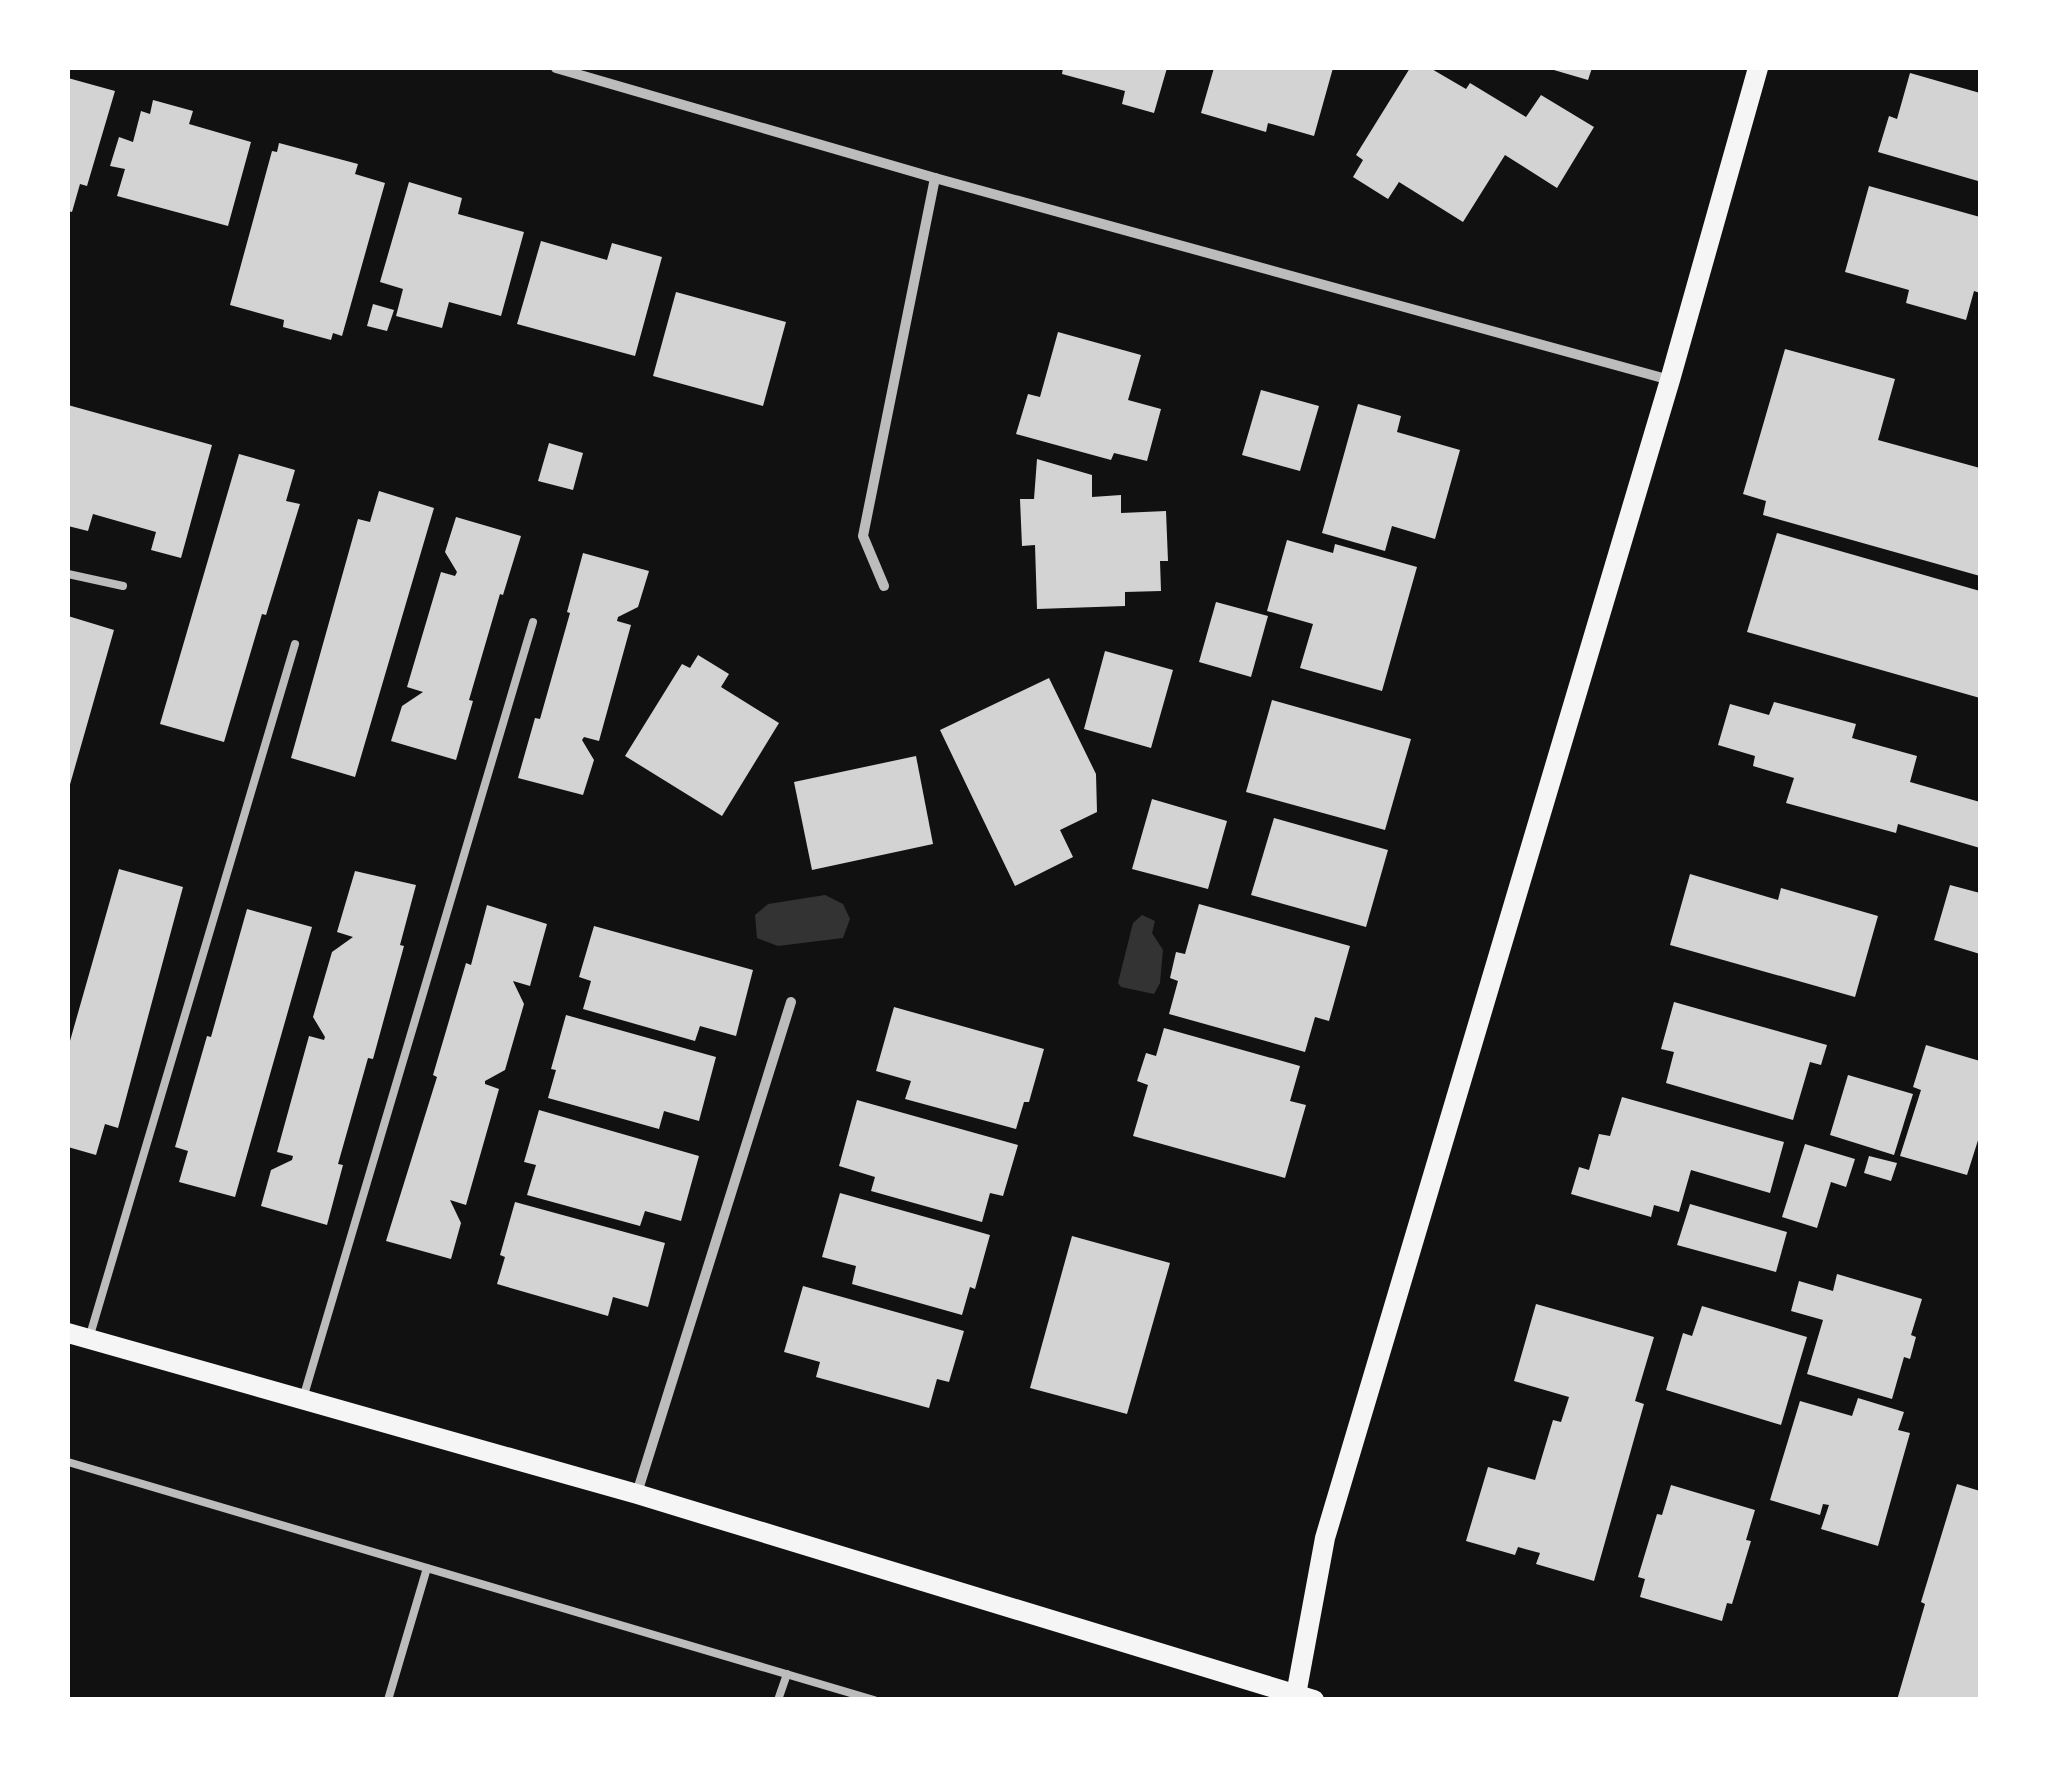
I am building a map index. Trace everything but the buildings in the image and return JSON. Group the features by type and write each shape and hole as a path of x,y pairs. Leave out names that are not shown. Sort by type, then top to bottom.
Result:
{"main road":[{"path":"68,1334 636,1494 1302,1698 1324,1538 1670,380 1758,68"}],"street":[{"path":"556,68 935,178 1670,380"},
{"path":"884,586 863,536 935,178"},
{"path":"636,1494 791,1002"}],"lane":[{"path":"68,574 123,586"},
{"path":"303,1400 533,622"},
{"path":"89,1340 296,644"},
{"path":"68,1462 874,1700"},
{"path":"388,1700 427,1568"},
{"path":"778,1700 787,1674"}],"shaded area":[{"path":"825,895 843,904 850,919 843,938 778,946 757,938 755,915 768,904"},
{"path":"1142,915 1155,921 1152,933 1163,950 1160,983 1154,994 1118,983 1133,923"}]}
